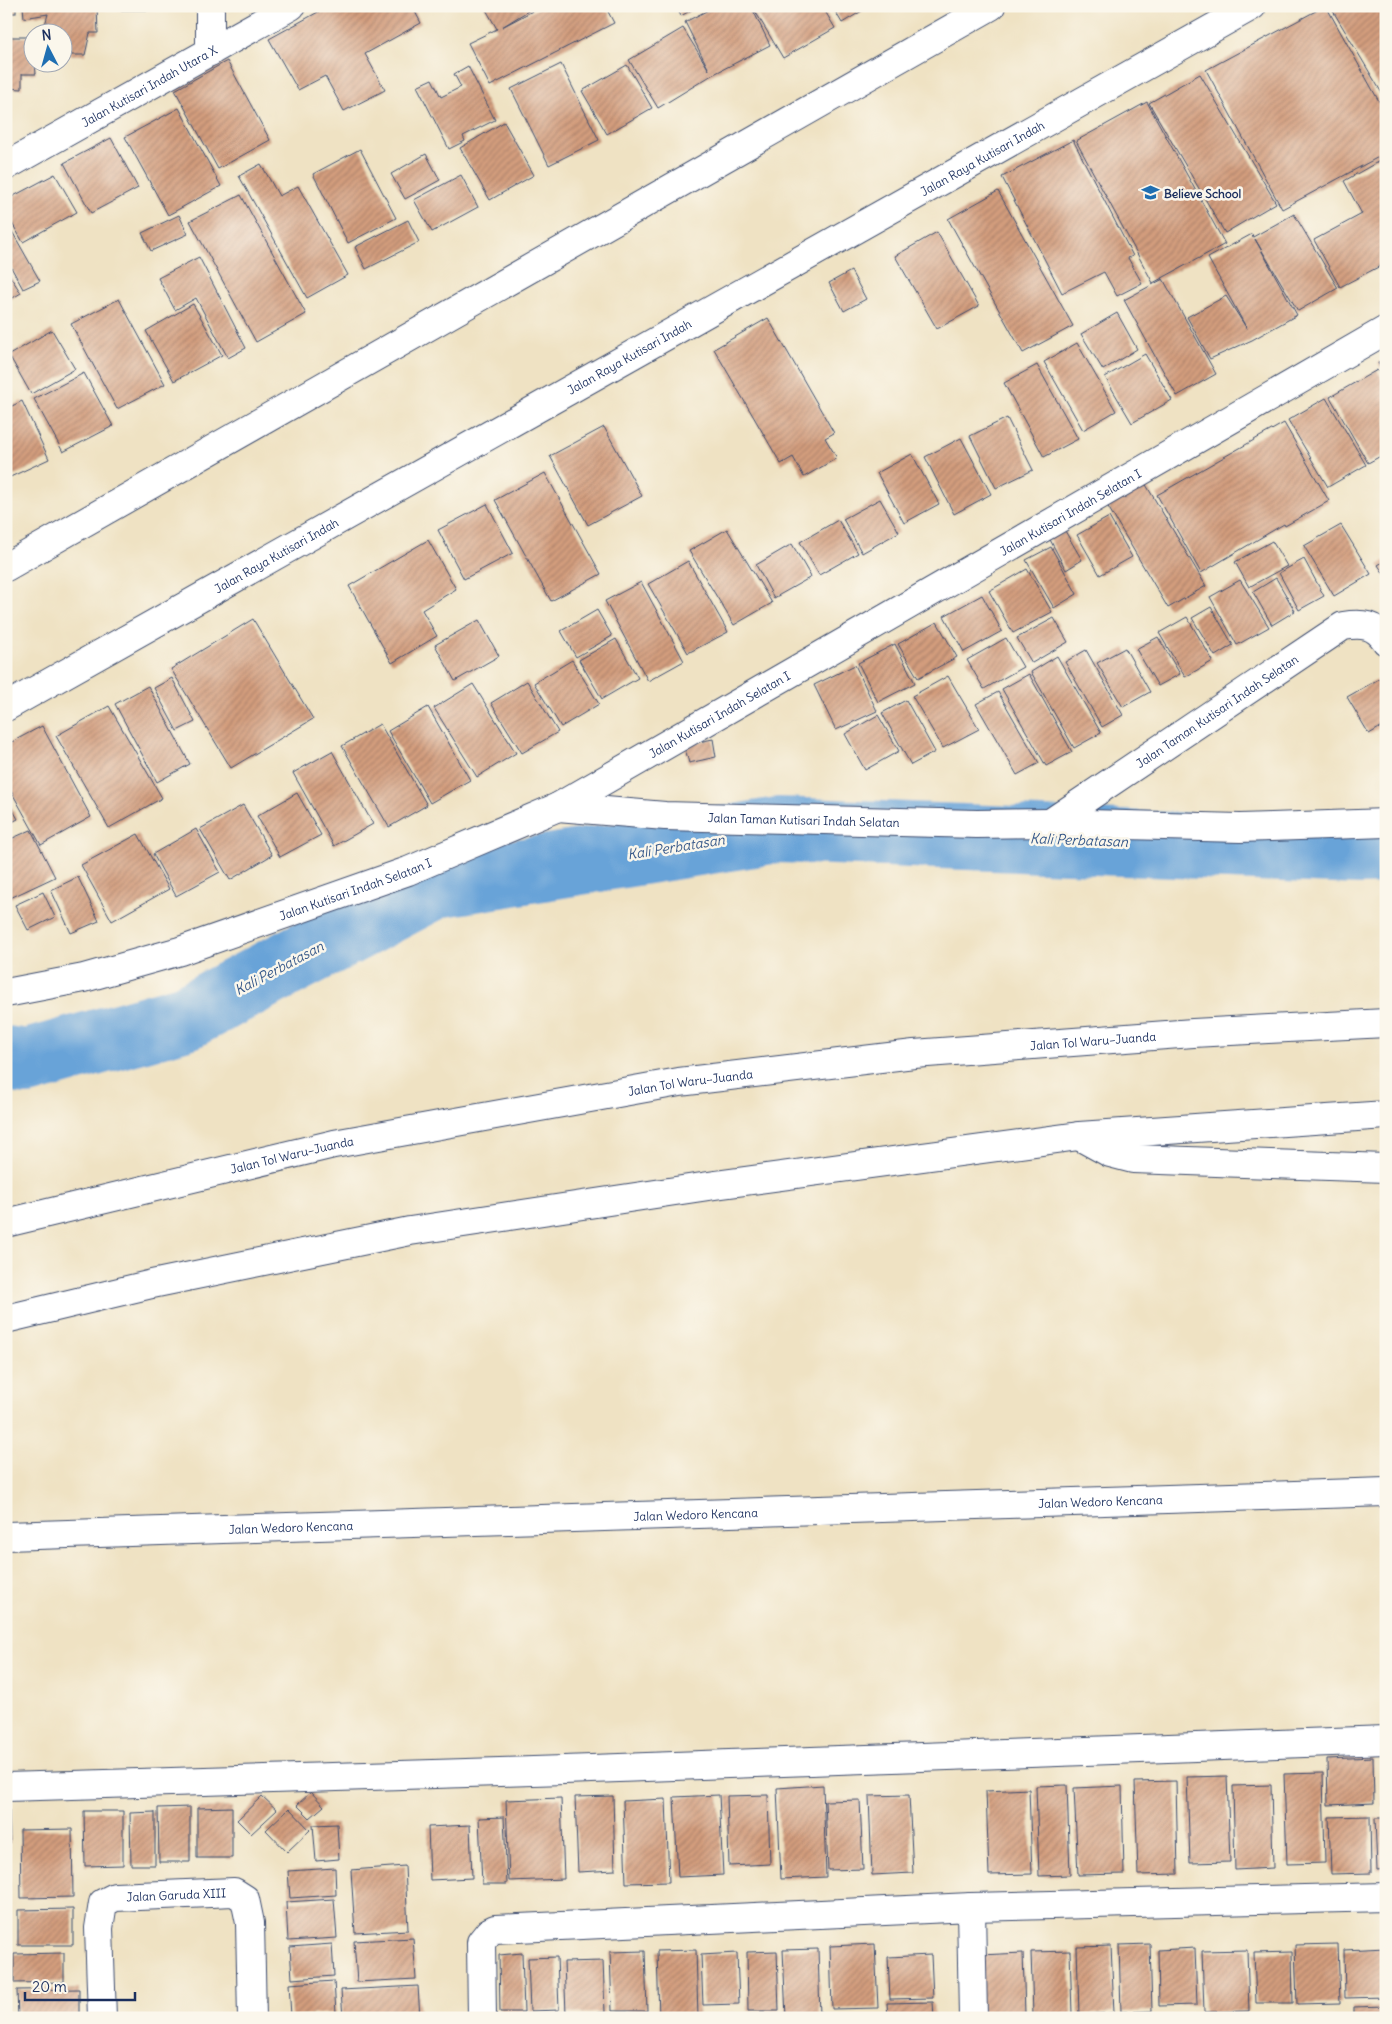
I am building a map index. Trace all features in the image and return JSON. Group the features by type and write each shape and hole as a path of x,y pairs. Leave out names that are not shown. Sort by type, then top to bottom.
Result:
{"main road":[{"path":"210,6 210,52"},
{"name":"Jalan Kutisari Indah Utara X","path":"6,166 291,6"},
{"path":"6,568 991,6"},
{"name":"Jalan Raya Kutisari Indah","path":"6,708 1252,6"},
{"name":"Jalan Kutisari Indah Selatan I","path":"6,993 84,978 180,951 408,871 558,807 1386,330"},
{"name":"Jalan Taman Kutisari Indah Selatan","path":"1050,823 1343,626 1362,623 1381,634 1386,642"},
{"name":"Jalan Taman Kutisari Indah Selatan","path":"558,807 665,816 978,824 1050,823 1240,828 1386,823"},
{"name":"Jalan Tol Waru–Juanda","path":"6,1223 334,1144 679,1082 914,1054 1184,1033 1386,1023"},
{"path":"6,1319 152,1284 410,1231 715,1185 1079,1136 1386,1115"},
{"path":"1079,1136 1110,1153 1133,1159 1386,1168"},
{"name":"Jalan Wedoro Kencana","path":"6,1536 1386,1492"},
{"path":"6,1787 554,1770 1386,1740"},
{"name":"Jalan Garuda XIII","path":"102,2018 99,1928 103,1903 115,1897 234,1892 245,1899 250,1923 252,2018"},
{"path":"482,2018 481,1942 489,1932 495,1929 971,1907 1386,1897"},
{"path":"971,1907 974,2018"}],"building":[{"path":"6,6 16,6 16,13 6,13"},
{"path":"23,6 97,6 98,33 90,33 85,55 72,55 72,22 46,22 48,14 24,18"},
{"path":"100,6 161,6 161,10 100,10"},
{"path":"329,6 412,6 421,23 365,54 385,90 344,111 325,76 298,90 269,39"},
{"path":"484,6 536,6 502,27 542,6 605,6 614,23 490,86 468,43 497,29"},
{"path":"676,6 698,6 681,16"},
{"path":"716,6 751,6 770,45 712,75 658,108 629,60 683,28 709,70 685,22"},
{"path":"752,6 822,6 835,28 783,58"},
{"path":"832,6 870,6 842,23"},
{"path":"1325,6 1386,114 1386,153 1282,209 1206,70"},
{"path":"1330,6 1386,6 1386,100"},
{"path":"6,37 22,37 22,72 36,72 36,74 22,74 22,89 6,88"},
{"path":"227,61 270,140 218,169 175,90"},
{"path":"561,64 599,140 549,165 511,89"},
{"path":"627,65 652,108 607,134 582,91"},
{"path":"468,66 495,120 463,136 465,141 449,149 417,86 432,79 441,97 461,87 454,74"},
{"path":"1200,74 1276,203 1225,233 1149,103"},
{"name":"Believe School","path":"1147,102 1225,244 1153,283 1076,141"},
{"path":"179,108 221,186 168,215 125,137"},
{"path":"504,122 534,175 490,200 460,148"},
{"path":"111,138 138,188 91,213 64,163"},
{"path":"1073,140 1133,256 1128,258 1142,283 1117,296 1104,272 1062,293 1002,177"},
{"path":"360,149 396,218 348,243 313,174"},
{"path":"426,154 440,180 405,199 391,174"},
{"path":"1383,159 1386,163 1386,263 1340,287 1314,240 1362,214 1344,181"},
{"path":"261,164 279,196 298,186 348,275 307,298 239,176"},
{"path":"55,174 77,212 23,242 6,213 6,200"},
{"path":"461,175 478,207 432,232 414,200"},
{"path":"998,191 1073,326 1023,353 948,219"},
{"path":"241,195 306,314 256,342 190,221"},
{"path":"1294,214 1338,288 1298,311 1255,239 1297,315 1252,340 1210,359 1187,317 1226,296 1247,329 1208,258 1252,234 1253,237"},
{"path":"179,215 188,234 151,251 142,233"},
{"path":"408,220 419,242 366,269 355,247"},
{"path":"9,226 40,281 23,289 6,258 6,227"},
{"path":"937,232 979,306 937,329 895,256"},
{"path":"199,257 246,348 228,358 196,298 175,310 158,278"},
{"path":"6,270 21,293 6,302"},
{"path":"851,271 866,299 844,311 829,283"},
{"path":"1163,279 1216,374 1177,396 1124,300"},
{"path":"119,299 165,384 117,409 71,324"},
{"path":"193,304 222,355 174,381 146,331"},
{"path":"1117,313 1137,349 1103,370 1081,334"},
{"path":"768,318 834,433 825,438 837,458 804,477 793,457 781,464 714,349"},
{"path":"52,330 75,369 31,394 9,355"},
{"path":"1077,343 1116,411 1083,430 1044,362"},
{"path":"1145,354 1172,400 1132,423 1105,377"},
{"path":"1386,359 1386,377 1378,363"},
{"path":"1037,365 1078,439 1044,457 1004,383"},
{"path":"1377,370 1386,385 1386,453 1368,463 1330,397"},
{"path":"84,373 113,426 63,452 34,399"},
{"path":"1326,398 1366,465 1328,487 1288,420"},
{"path":"22,401 49,459 6,479 6,409"},
{"path":"1007,418 1033,470 996,488 970,436"},
{"path":"1284,423 1329,501 1285,526 1284,524 1201,573 1157,495"},
{"path":"604,427 642,496 588,525 550,456"},
{"path":"961,438 991,494 954,514 925,457"},
{"path":"912,454 939,504 904,523 877,473"},
{"path":"545,473 601,574 551,601 495,500"},
{"path":"1145,483 1206,586 1168,608 1107,505"},
{"path":"880,499 899,532 862,553 843,519"},
{"path":"487,504 513,553 464,579 438,530"},
{"path":"1109,517 1132,557 1100,575 1077,535"},
{"path":"838,520 858,553 819,575 800,542"},
{"path":"1061,524 1082,560 1066,570 1046,532"},
{"path":"1341,525 1371,574 1334,596 1304,546"},
{"path":"727,529 772,603 734,625 689,551"},
{"path":"428,540 456,589 422,610 437,636 392,663 349,586"},
{"path":"1272,541 1287,566 1249,587 1235,562"},
{"path":"792,544 811,577 774,598 756,565"},
{"path":"1051,547 1077,594 1054,608 1026,560"},
{"path":"1304,559 1324,596 1299,610 1279,573"},
{"path":"1386,560 1386,577 1378,565"},
{"path":"688,561 728,632 688,653 648,584"},
{"path":"1027,569 1052,612 1013,633 989,591"},
{"path":"1276,578 1295,611 1272,625 1253,592"},
{"path":"1240,580 1269,627 1237,645 1210,597"},
{"path":"641,582 684,661 648,681 605,601"},
{"path":"982,595 1002,631 964,652 944,616"},
{"path":"1211,607 1233,645 1215,656 1192,618"},
{"path":"597,610 612,636 576,657 561,631"},
{"path":"1187,617 1213,661 1185,677 1159,633"},
{"path":"1054,618 1068,642 1032,663 1017,638"},
{"path":"253,619 313,719 231,768 171,669"},
{"path":"479,620 499,656 455,681 435,645"},
{"path":"937,622 957,657 918,678 898,644"},
{"path":"1158,637 1180,674 1158,686 1136,649"},
{"path":"1006,638 1023,667 984,689 967,660"},
{"path":"616,639 638,678 602,699 579,660"},
{"path":"895,644 915,683 878,702 858,663"},
{"path":"1125,648 1150,692 1123,707 1097,663"},
{"path":"1086,650 1123,715 1102,727 1065,662"},
{"path":"1057,656 1101,733 1074,748 1031,672"},
{"path":"572,660 599,704 561,727 534,683"},
{"path":"855,665 877,711 836,730 814,685"},
{"path":"1029,674 1072,752 1046,766 1002,689"},
{"path":"948,676 979,729 943,748 912,696"},
{"path":"1384,676 1386,679 1386,724 1369,734 1347,697"},
{"path":"172,678 195,722 177,731 154,688"},
{"path":"527,681 558,732 522,753 491,703"},
{"path":"473,684 516,753 477,777 434,708"},
{"path":"148,686 190,764 157,782 115,704"},
{"path":"998,692 1039,763 1017,775 976,704"},
{"path":"906,700 935,752 911,765 882,713"},
{"path":"109,706 162,798 109,828 56,736"},
{"path":"428,707 470,780 430,803 388,731"},
{"path":"878,715 899,751 865,770 845,734"},
{"path":"380,724 427,805 389,827 342,746"},
{"path":"42,726 91,817 41,845 6,782 6,745"},
{"path":"713,739 716,757 689,763 684,745"},
{"path":"332,751 373,824 334,846 293,773"},
{"path":"297,793 321,835 280,857 257,816"},
{"path":"6,798 18,819 6,825"},
{"path":"243,805 272,855 230,880 200,829"},
{"path":"196,829 220,872 176,896 153,854"},
{"path":"31,830 55,877 6,900 6,841"},
{"path":"138,834 169,889 112,921 81,865"},
{"path":"78,877 99,921 71,933 51,890"},
{"path":"43,892 55,917 28,930 15,905"},
{"path":"1373,1757 1374,1803 1328,1805 1327,1759"},
{"path":"1382,1758 1386,1758 1386,1806 1383,1806"},
{"path":"1323,1773 1325,1863 1287,1864 1284,1774"},
{"path":"1227,1776 1230,1862 1190,1863 1187,1777"},
{"path":"1176,1781 1178,1874 1138,1875 1135,1782"},
{"path":"823,1785 826,1877 781,1879 777,1788"},
{"path":"1067,1785 1070,1875 1039,1876 1036,1786"},
{"path":"1271,1785 1273,1868 1235,1870 1233,1786"},
{"path":"1122,1786 1124,1874 1078,1875 1074,1788"},
{"path":"1029,1789 1032,1874 989,1875 986,1791"},
{"path":"311,1792 324,1806 310,1818 297,1805"},
{"path":"719,1795 723,1875 678,1877 674,1797"},
{"path":"768,1795 770,1864 729,1866 727,1796"},
{"path":"909,1795 913,1873 872,1875 869,1796"},
{"path":"262,1796 277,1810 251,1834 237,1820"},
{"path":"613,1796 615,1870 578,1872 575,1797"},
{"path":"561,1798 564,1879 509,1881 506,1800"},
{"path":"666,1799 669,1882 626,1883 623,1801"},
{"path":"860,1800 863,1869 828,1870 825,1801"},
{"path":"6,1804 9,1804 10,1843 6,1843"},
{"path":"190,1807 190,1862 159,1862 158,1808"},
{"path":"232,1807 232,1858 197,1858 197,1808"},
{"path":"289,1808 310,1830 287,1852 266,1830"},
{"path":"84,1811 123,1811 123,1865 85,1866"},
{"path":"155,1812 155,1865 131,1865 130,1813"},
{"path":"1370,1816 1371,1873 1331,1874 1329,1817"},
{"path":"504,1817 507,1884 482,1884 479,1818"},
{"path":"1375,1818 1386,1818 1386,1869 1377,1870"},
{"path":"337,1824 339,1859 316,1861 313,1825"},
{"path":"470,1825 472,1878 430,1880 428,1827"},
{"path":"72,1829 73,1897 21,1898 20,1830"},
{"path":"6,1849 9,1849 10,1887 6,1887"},
{"path":"405,1866 408,1930 355,1933 351,1870"},
{"path":"335,1868 336,1895 290,1898 288,1871"},
{"path":"6,1895 9,1895 9,1944 6,1944"},
{"path":"334,1899 337,1938 288,1941 286,1902"},
{"path":"73,1909 73,1945 18,1945 18,1910"},
{"path":"413,1938 416,1979 357,1982 354,1941"},
{"path":"332,1944 334,1976 292,1979 290,1947"},
{"path":"875,1944 878,2008 832,2009 830,1946"},
{"path":"1150,1944 1152,2011 1121,2012 1119,1945"},
{"path":"1338,1944 1340,2003 1297,2004 1295,1945"},
{"path":"1111,1946 1114,2013 1079,2015 1077,1947"},
{"path":"1195,1948 1197,2005 1159,2006 1158,1950"},
{"path":"1386,1948 1386,1997 1345,1998 1344,1950"},
{"path":"818,1949 820,2017 786,2018 783,1950"},
{"path":"696,1950 698,2017 659,2018 657,1951"},
{"path":"1247,1950 1249,2011 1204,2012 1202,1951"},
{"path":"645,1951 647,2011 612,2011 610,1952"},
{"path":"777,1951 779,2011 748,2011 747,1952"},
{"path":"1070,1951 1072,2014 1033,2015 1031,1952"},
{"path":"1292,1952 1293,2003 1256,2003 1254,1953"},
{"path":"64,1953 64,1982 14,1983 14,1954"},
{"path":"522,1953 524,2012 500,2012 499,1955"},
{"path":"737,1953 739,2004 703,2005 701,1955"},
{"path":"1023,1953 1025,2014 982,2016 980,1955"},
{"path":"931,1955 933,1998 890,1999 888,1957"},
{"path":"557,1957 559,2010 530,2011 528,1958"},
{"path":"603,1961 605,2013 566,2014 564,1962"},
{"path":"334,1981 336,2013 291,2016 289,1984"},
{"path":"418,1986 420,2018 343,2018 341,1990"},
{"path":"79,1989 79,2018 18,2018 17,1990"},
{"path":"933,2002 934,2018 888,2018 887,2003"},
{"path":"1386,2006 1386,2018 1353,2018 1353,2007"}],"waterway":[{"name":"Kali Perbatasan","path":"6,1059 27,1062 186,1017 437,885 778,830 1360,852 1386,851"}],"place":[{"name":"Believe School","path":"1150,193"}]}
